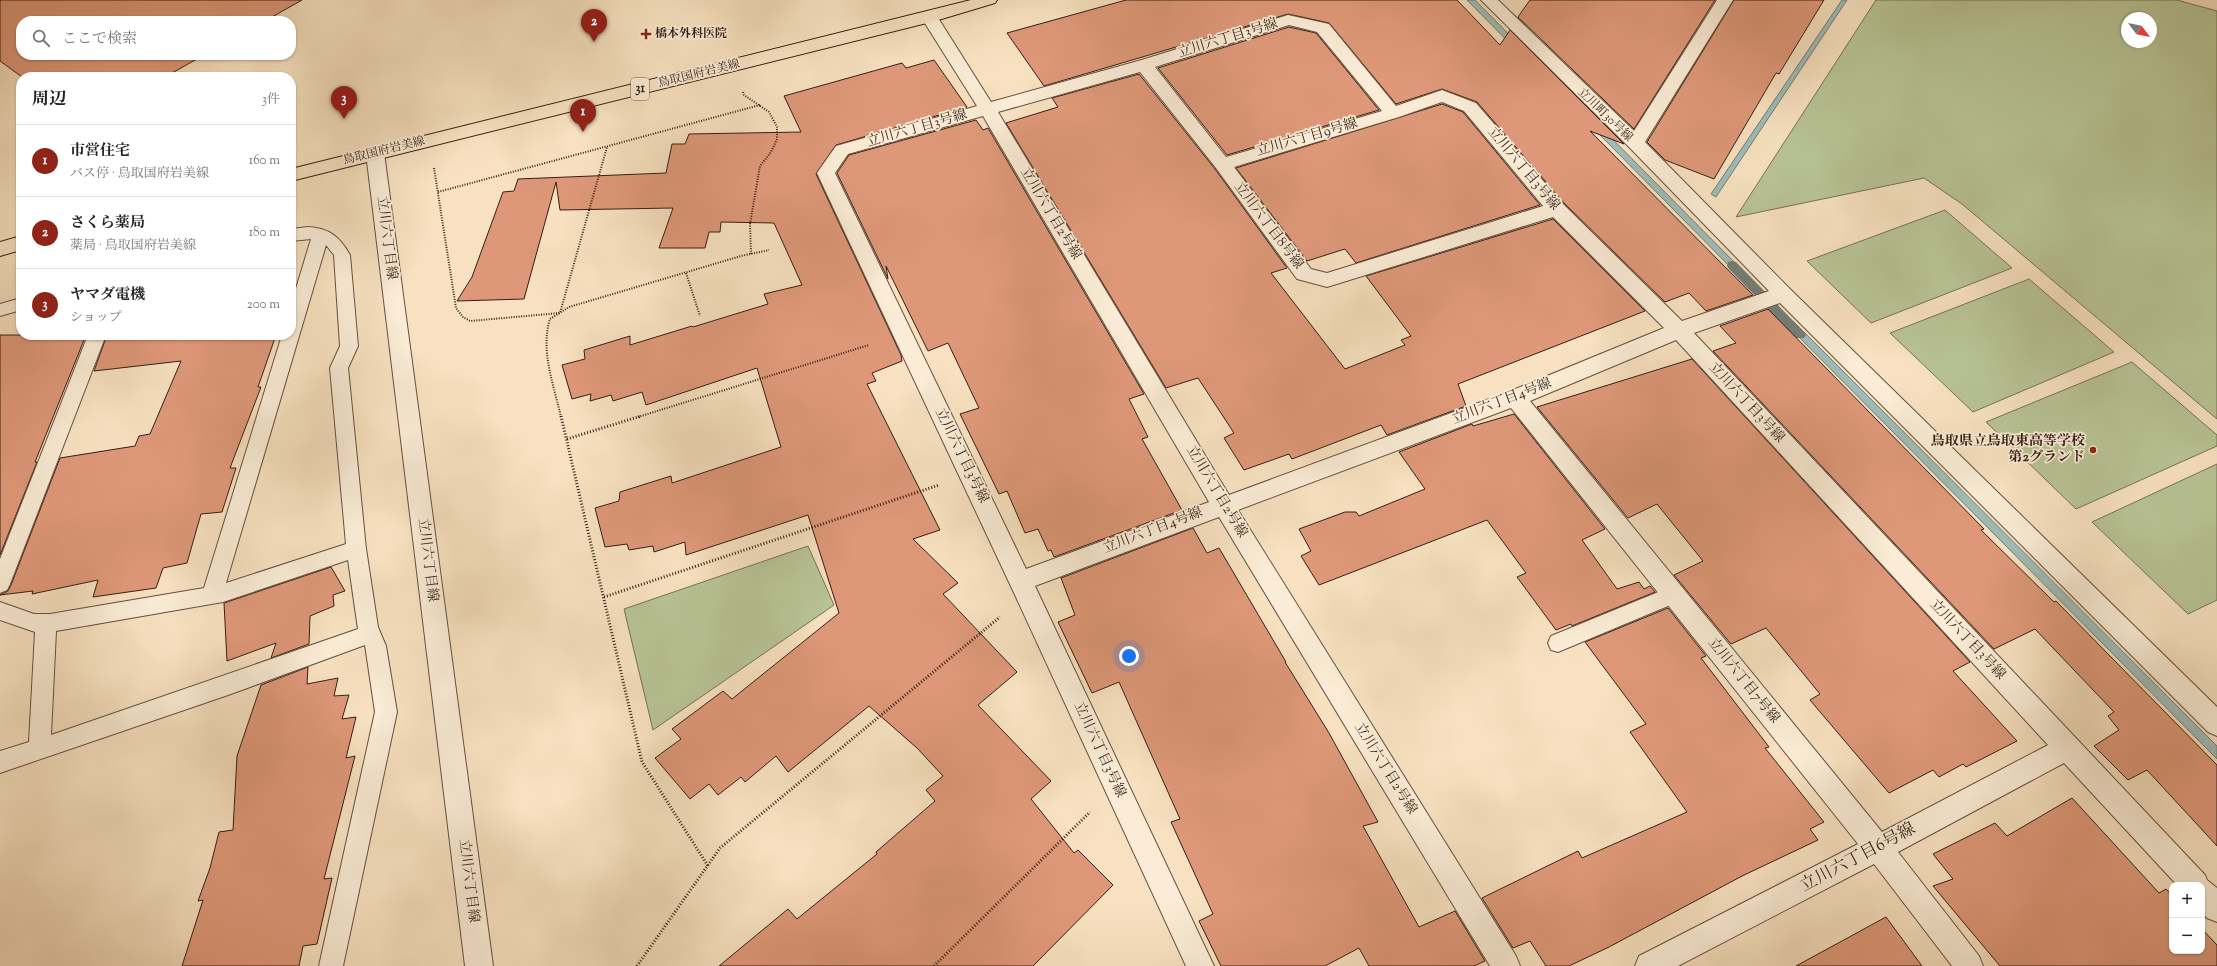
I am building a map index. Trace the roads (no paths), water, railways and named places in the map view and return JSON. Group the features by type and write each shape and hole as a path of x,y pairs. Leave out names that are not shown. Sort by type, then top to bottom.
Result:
{"main road":[{"name":"鳥取国府岩美線","path":"296,174 929,17 989,0"},
{"path":"0,248 16,244"}],"street":[{"name":"立川町30号線","path":"1489,0 1505,6 1635,144 1726,0"},
{"name":"立川六丁目2号線","path":"929,17 987,109 1223,505 1506,966"},
{"name":"立川六丁目3号線","path":"1200,966 1024,588 826,173 842,150 1144,65 1288,20 1323,28 1393,113 1442,96 1470,107 1556,209 1679,330 2192,882"},
{"name":"立川六丁目8号線","path":"1144,65 1222,164 1304,274 1327,280 1556,209"},
{"name":"立川六丁目9号線","path":"1222,164 1393,113"},
{"path":"1635,144 1783,294 2217,724"},
{"name":"立川六丁目線","path":"375,154 479,966"},
{"name":"立川六丁目4号線","path":"1024,588 1223,505 1515,398 1679,330 1783,294"},
{"name":"立川六丁目7号線","path":"1515,398 1878,848 1969,966"},
{"name":"立川六丁目6号線","path":"1649,966 1878,848 2067,748"},
{"path":"2205,895 2217,908"}],"lane":[{"path":"296,233 304,231 321,234 336,243 342,255 349,346 339,368 356,549 368,628 376,646 386,712 331,966"},
{"path":"296,317 321,234"},
{"path":"0,310 16,305"},
{"path":"0,584 95,340"},
{"path":"212,595 289,340"},
{"path":"0,612 34,623 46,623 150,608 212,595 356,549"},
{"path":"1558,643 1673,595"},
{"path":"39,749 46,623"},
{"path":"0,762 371,634"}],"water":[{"path":"1467,0 1475,0 1746,274 1740,277"},
{"path":"1842,0 1847,0 1716,197 1711,194"},
{"path":"1793,321 2217,746 2217,759 1787,325"}],"waterway":[{"path":"1732,265 1800,335"}],"place":[{"name":"橋本外科医院","path":"646,34"},
{"name":"さくら薬局","path":"594,42"},
{"name":"ヤマダ電機","path":"344,119"},
{"name":"市営住宅","path":"583,132"},
{"name":"鳥取県立鳥取東高等学校 第2グランド","path":"2093,450"}]}
